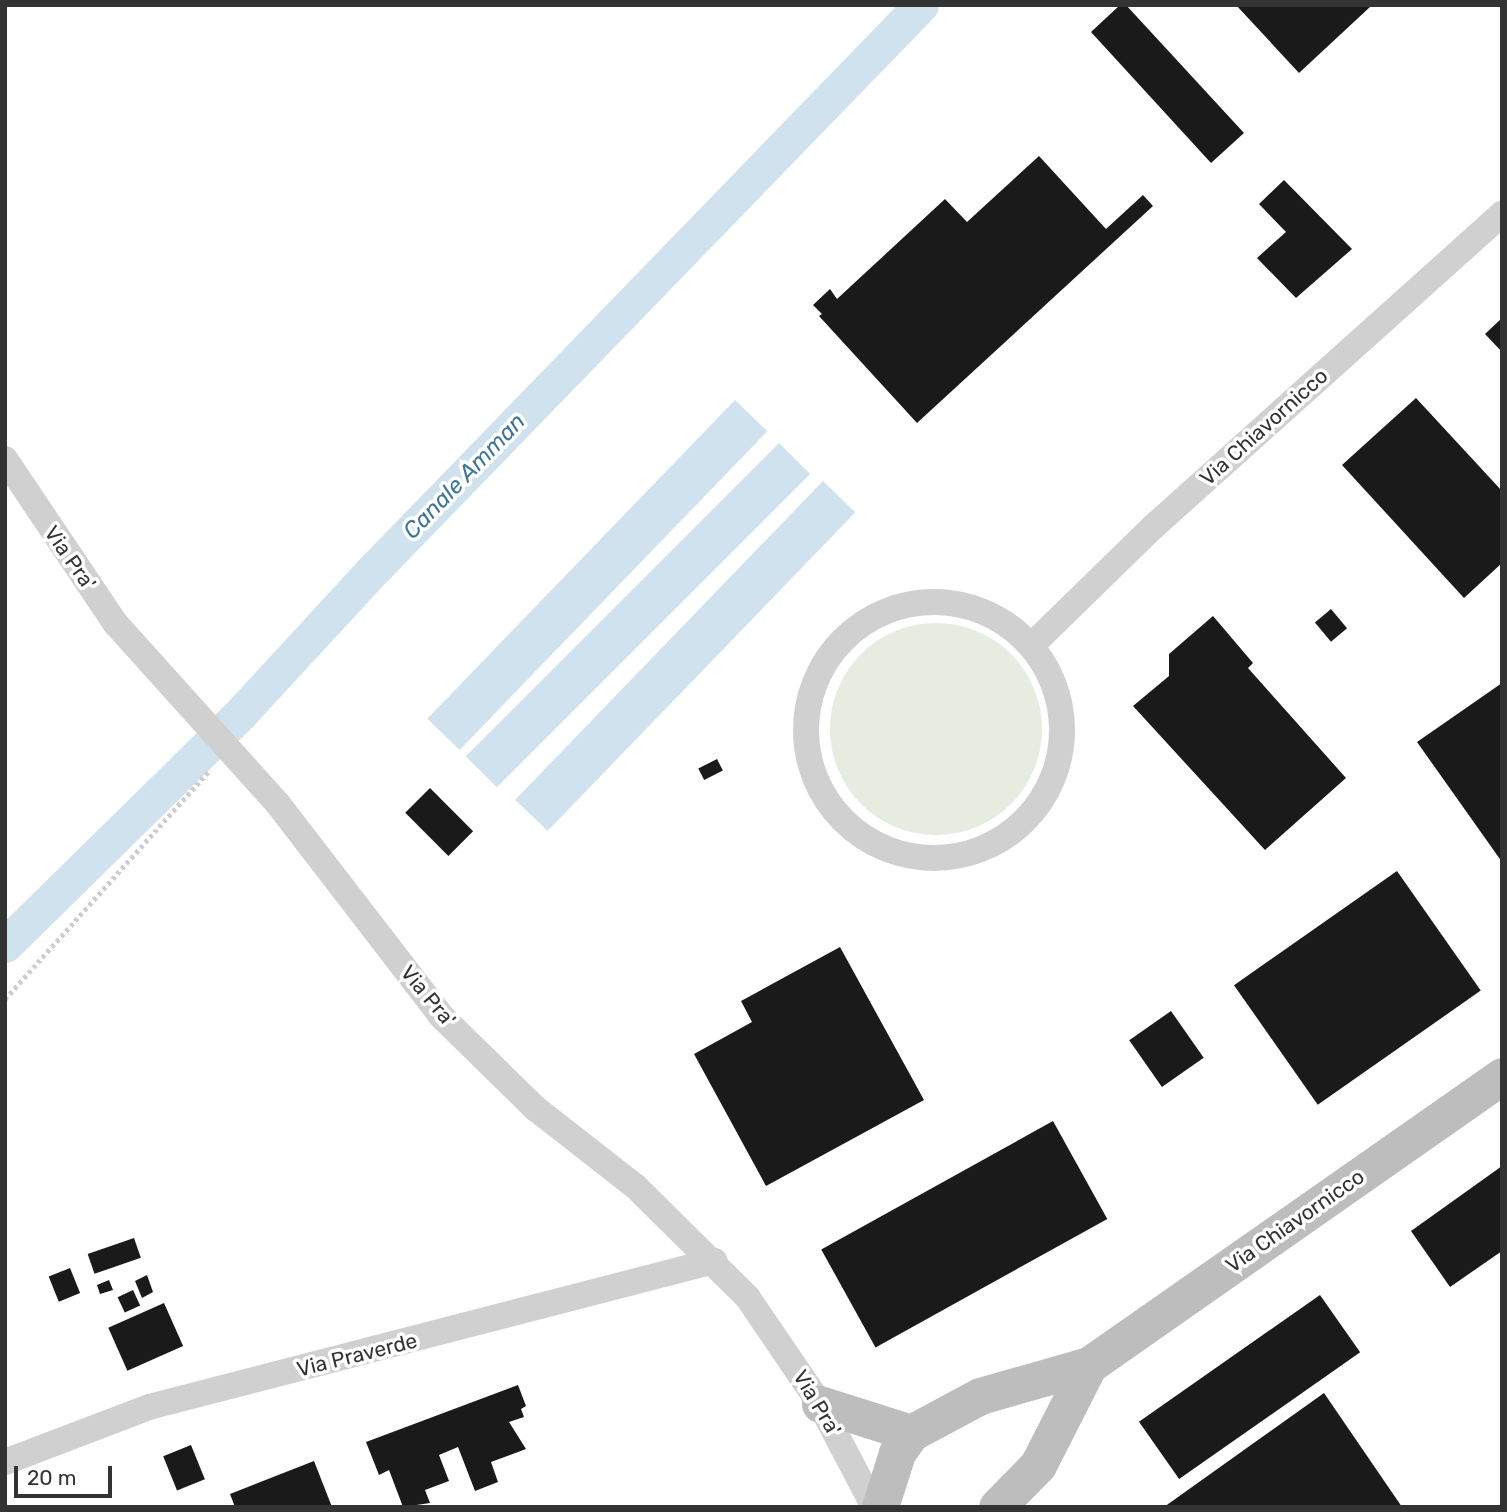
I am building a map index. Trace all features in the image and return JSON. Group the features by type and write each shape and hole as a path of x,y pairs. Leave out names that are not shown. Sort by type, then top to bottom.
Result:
{"street":[{"name":"Via Chiavornicco","path":"1031,646 1153,527 1502,214"},
{"name":"Via Pra'","path":"5,459 116,624 236,758 441,1016 535,1108 635,1186 714,1261 748,1298 820,1404 874,1507"},
{"path":"949,603 999,620 1031,646 1052,679 1062,735 1049,788 1025,821 976,851 929,859 894,852 860,835 837,815 815,781 805,725 820,670 852,632 896,608 949,603"},
{"name":"Via Chiavornicco","path":"1089,1366 1502,1076"},
{"name":"Via Praverde","path":"5,1462 149,1407 714,1261"},
{"path":"880,1507 897,1453 911,1433 980,1396 1089,1366"},
{"path":"997,1507 1038,1465 1089,1366"},
{"path":"820,1404 911,1433"}],"path":[{"path":"5,999 236,758"}],"shaded area":[{"path":"936,623 957,625 976,631 1011,654 1034,689 1040,708 1040,750 1034,769 1011,804 976,827 957,833 936,835 915,833 896,827 861,804 838,769 832,750 830,729 832,708 838,689 861,654 896,631 915,625"}],"water":[{"path":"735,400 767,431 460,750 427,719"},
{"path":"779,443 810,474 497,787 466,756"},
{"path":"823,481 855,512 548,831 515,800"}],"building":[{"path":"1120,5 1126,5 1244,133 1211,163 1091,32"},
{"path":"1236,5 1369,5 1370,7 1299,73"},
{"path":"1039,156 1106,229 1143,195 1153,206 917,423 819,316 822,314 813,305 830,289 837,299 945,199 967,222"},
{"path":"1284,180 1352,249 1296,298 1257,258 1286,232 1259,204"},
{"path":"1502,318 1502,352 1485,334"},
{"path":"1416,398 1502,491 1502,563 1464,598 1342,465"},
{"path":"1331,609 1347,628 1331,642 1315,622"},
{"path":"1213,616 1253,663 1248,668 1346,778 1265,850 1133,706 1169,676 1169,654"},
{"path":"1502,683 1502,862 1417,742"},
{"path":"717,759 723,771 704,780 698,769"},
{"path":"430,788 473,831 448,856 405,813"},
{"path":"1397,871 1481,991 1318,1105 1234,985"},
{"path":"840,947 924,1100 766,1186 694,1054 752,1022 741,1001"},
{"path":"1171,1011 1204,1058 1162,1087 1129,1040"},
{"path":"1053,1121 1107,1219 876,1347 821,1249"},
{"path":"1502,1166 1502,1251 1450,1287 1411,1231"},
{"path":"134,1238 141,1258 95,1274 88,1254"},
{"path":"70,1268 80,1293 59,1302 49,1277"},
{"path":"147,1275 153,1292 142,1298 135,1281"},
{"path":"109,1280 113,1290 100,1294 97,1285"},
{"path":"133,1290 140,1305 125,1313 118,1297"},
{"path":"1320,1295 1360,1352 1179,1479 1139,1422"},
{"path":"164,1303 183,1346 127,1371 108,1328"},
{"path":"518,1385 526,1406 521,1409 524,1417 509,1422 526,1449 491,1462 498,1482 475,1491 458,1447 439,1455 449,1481 425,1490 430,1503 403,1507 389,1470 379,1475 366,1442"},
{"path":"1324,1393 1402,1507 1164,1507"},
{"path":"191,1445 205,1479 177,1491 163,1456"},
{"path":"314,1461 332,1507 235,1507 230,1494"}],"waterway":[{"name":"Canale Amman","path":"5,945 241,713 375,568 921,5"}]}
